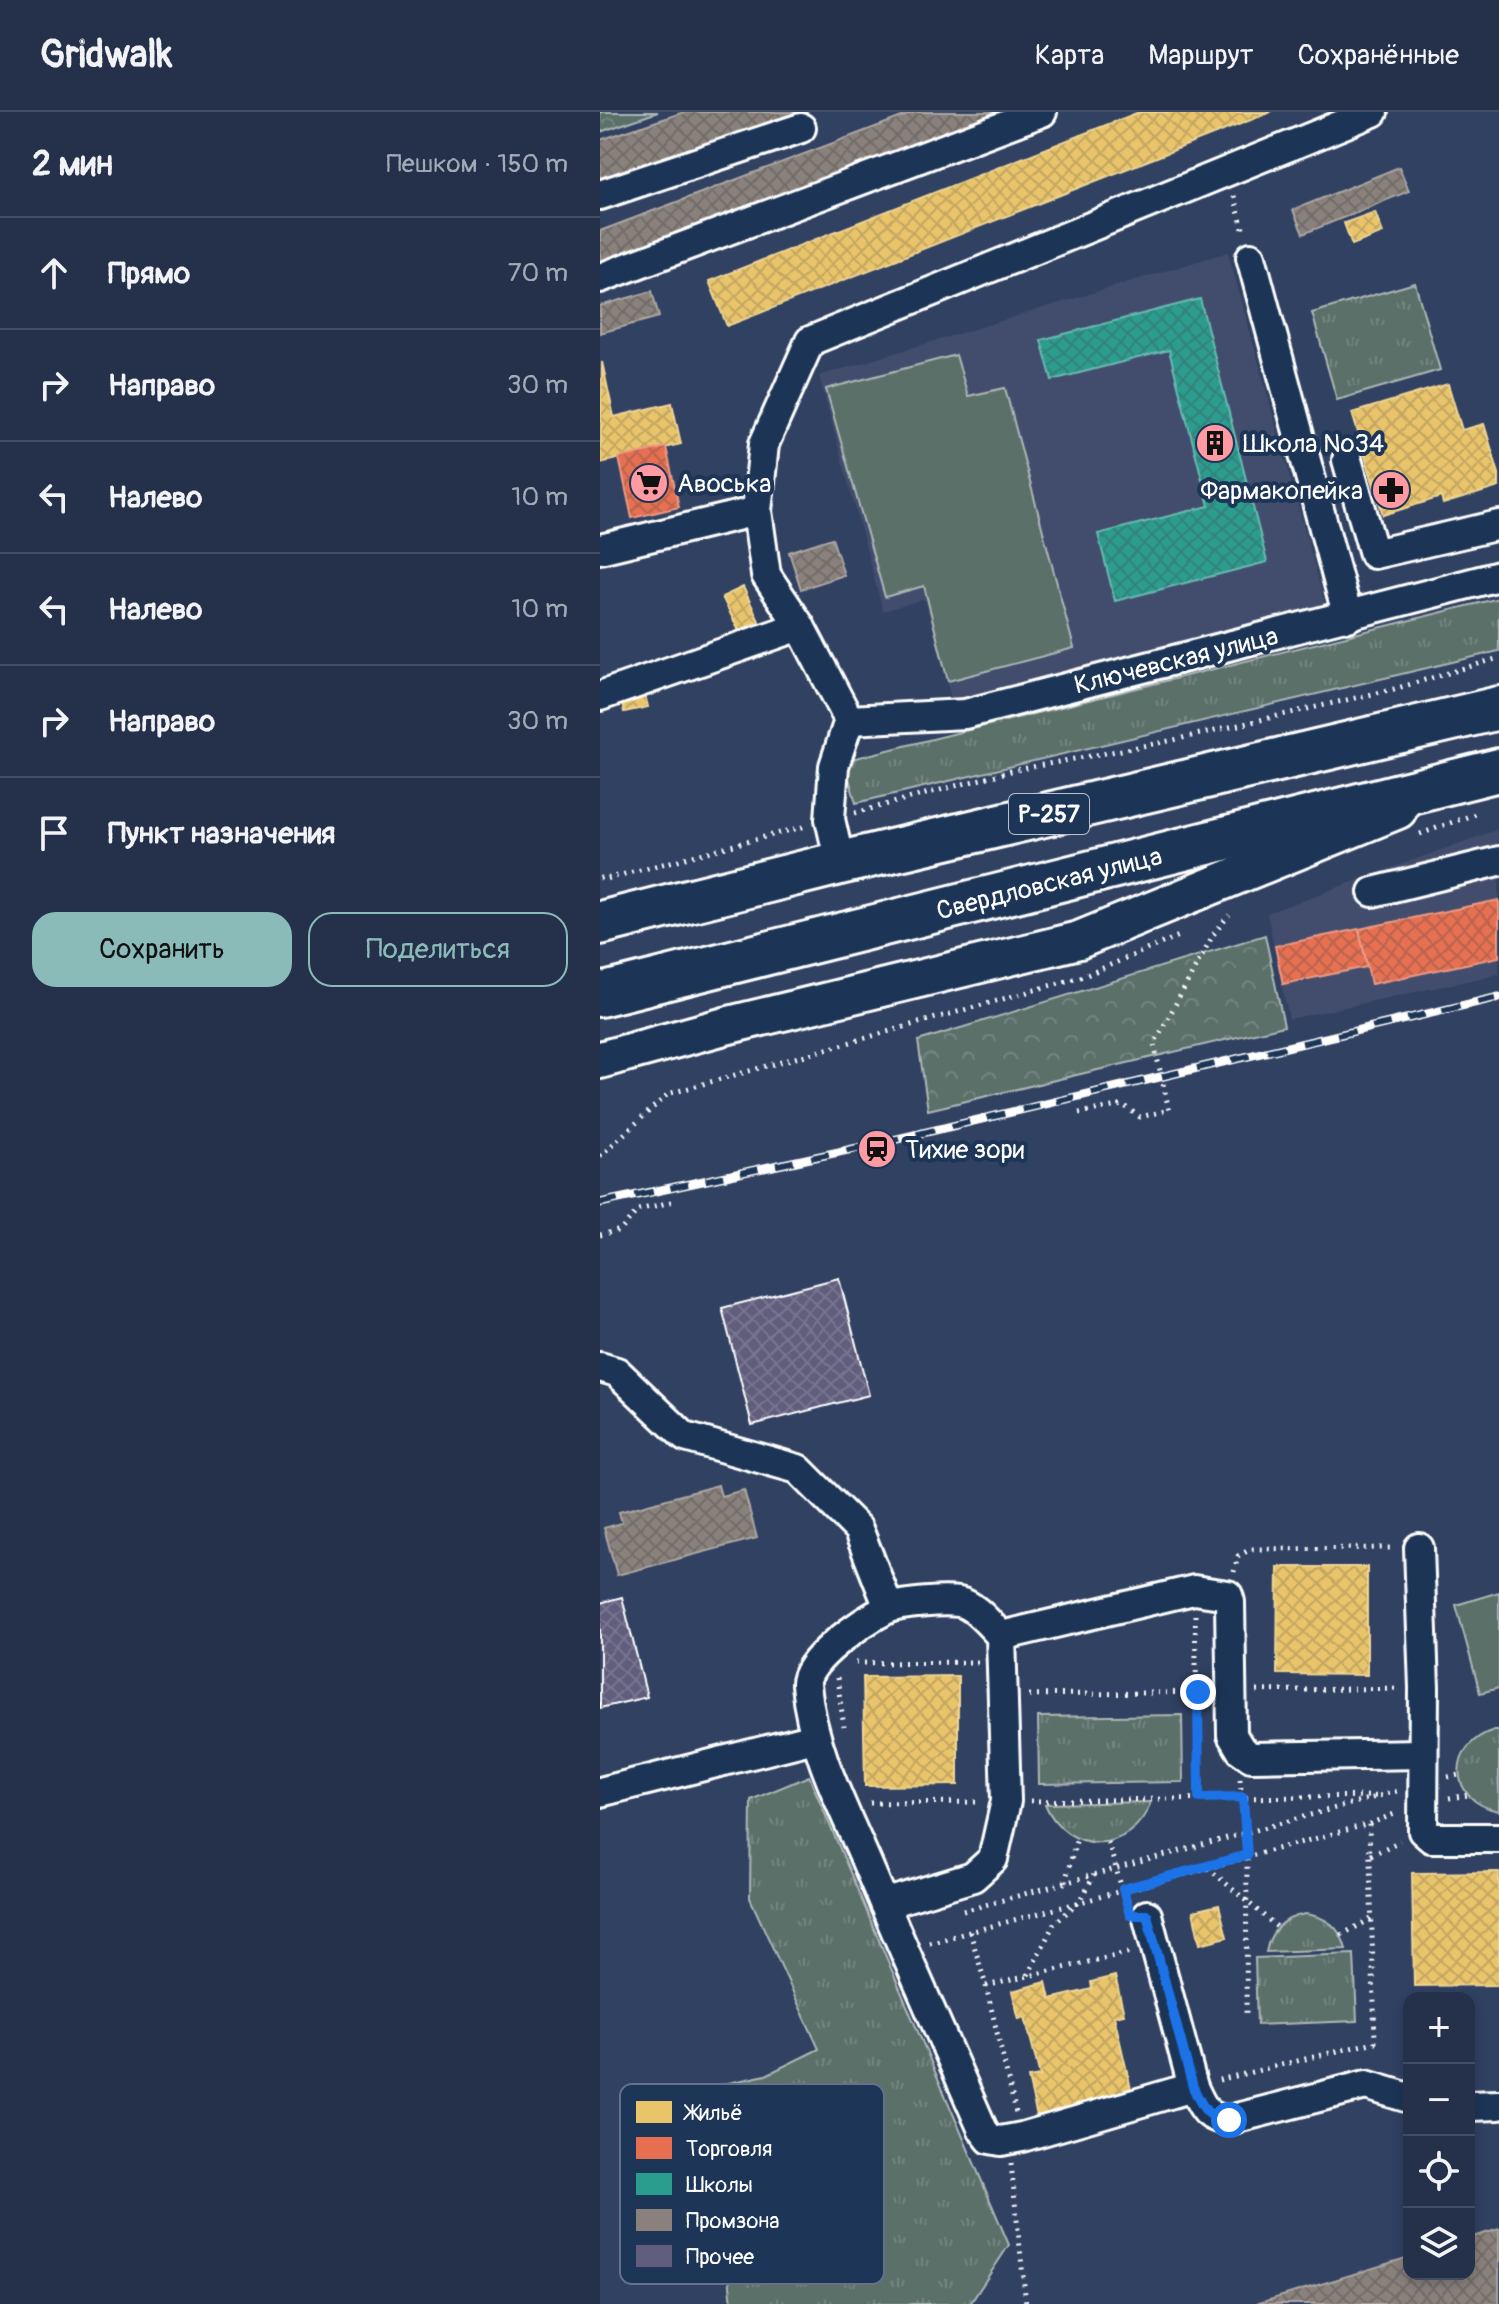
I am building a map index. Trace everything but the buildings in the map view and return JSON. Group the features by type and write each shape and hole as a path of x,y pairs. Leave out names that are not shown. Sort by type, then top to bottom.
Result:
{"highway":[{"name":"Р-257","path":"600,923 840,863 1499,708"},
{"name":"Свердловская улица","path":"600,995 1496,771"}],"main road":[{"path":"600,1060 725,1026 1079,940 1496,771"}],"street":[{"path":"600,278 1042,112"},
{"path":"840,863 830,819 834,766 849,720 800,626 766,575 757,511 764,444 810,341 1366,113"},
{"path":"600,195 801,128"},
{"path":"1251,257 1348,617"},
{"path":"1347,460 1374,554 1499,525"},
{"path":"600,549 757,511"},
{"name":"Ключевская улица","path":"849,720 965,714 1499,576"},
{"path":"600,696 800,626"},
{"path":"1373,892 1499,861"},
{"path":"600,1367 617,1372 685,1437 798,1469 858,1529 889,1608"},
{"path":"1419,1548 1424,1688 1423,1831 1431,1838 1499,1838"},
{"path":"1002,1649 1194,1590 1228,1595 1232,1735 1241,1750 1251,1757 1423,1779"},
{"path":"884,1904 973,1877 993,1859 1006,1801 1002,1649 974,1610 961,1602 889,1608 822,1652 805,1681 815,1738 884,1904 983,2130 990,2139 1001,2141 1022,2137 1193,2087"},
{"path":"600,1792 815,1738"},
{"path":"1147,1915 1193,2087 1206,2114 1216,2120 1229,2120 1366,2085 1403,2096"},
{"path":"1475,2106 1499,2105"}],"path":[{"path":"1227,172 1251,257"},
{"path":"600,878 606,879 1011,771 1174,740 1394,689 1499,658"},
{"path":"1079,1113 1123,1105 1140,1117 1169,1110 1154,1044 1213,935 1229,915"},
{"path":"600,1235 621,1230 638,1210 675,1201"},
{"path":"1228,1595 1238,1556 1251,1549 1419,1548"},
{"path":"1194,1590 1199,1798"},
{"path":"846,1663 1002,1649"},
{"path":"839,1666 836,1674 845,1732"},
{"path":"962,1912 1385,1796 1423,1779 1459,1775"},
{"path":"1423,1779 1468,1795"},
{"path":"921,1934 924,1945 1369,1824 1423,1779"},
{"path":"841,1803 1385,1796"},
{"path":"1243,1797 1247,1855 1246,2017"},
{"path":"1193,2087 1375,2042 1369,1824"},
{"path":"1065,1882 1077,1838"},
{"path":"1108,1842 1130,1915 1147,1915"},
{"path":"1208,1867 1277,1927"},
{"path":"1028,1975 1054,1924 1081,1900 1095,1874"},
{"path":"1341,1935 1373,1918"},
{"path":"970,1932 1022,2137 1010,2166 1026,2304"},
{"path":"986,1986 1155,1946"}],"shaded area":[{"path":"1228,252 1327,611 953,706 925,599 883,611 819,376"},
{"path":"1499,829 1499,974 1289,1019 1267,913"}],"green space":[{"path":"600,112 658,112 600,132"},
{"path":"1415,283 1440,370 1337,400 1312,313"},
{"path":"956,355 968,396 1005,388 1074,648 948,681 924,586 885,597 826,389"},
{"path":"1499,598 1499,651 856,803 844,761"},
{"path":"1265,935 1284,1026 928,1110 918,1041"},
{"path":"1499,1592 1499,1688 1480,1693 1456,1605"},
{"path":"1182,1715 1183,1782 1039,1784 1038,1717"},
{"path":"1499,1730 1499,1811 1482,1806 1470,1797 1459,1773 1467,1748 1478,1737"},
{"path":"809,1776 1009,2245 970,2304 732,2304 730,2284 884,2284 884,2084 723,2084 766,2075 819,2049 750,1898 751,1800"},
{"path":"1151,1802 1142,1819 1129,1832 1114,1840 1099,1842 1083,1840 1068,1833 1055,1821 1045,1804"},
{"path":"1305,1914 1332,1924 1346,1949 1266,1952 1279,1926"},
{"path":"1354,1954 1357,2021 1257,2025 1255,1958"}],"railway":[{"path":"600,1203 876,1144 1499,997"}],"place":[{"name":"Школа №34","path":"1215,443"},
{"name":"Авоська","path":"649,483"},
{"name":"Фармакопейка","path":"1391,490"},
{"name":"Тихие зори","path":"877,1149"}],"route":[{"path":"1198,1692 1199,1798 1243,1797 1247,1855 1123,1889 1130,1915 1147,1915 1193,2087 1206,2114 1216,2120 1229,2120"}]}
